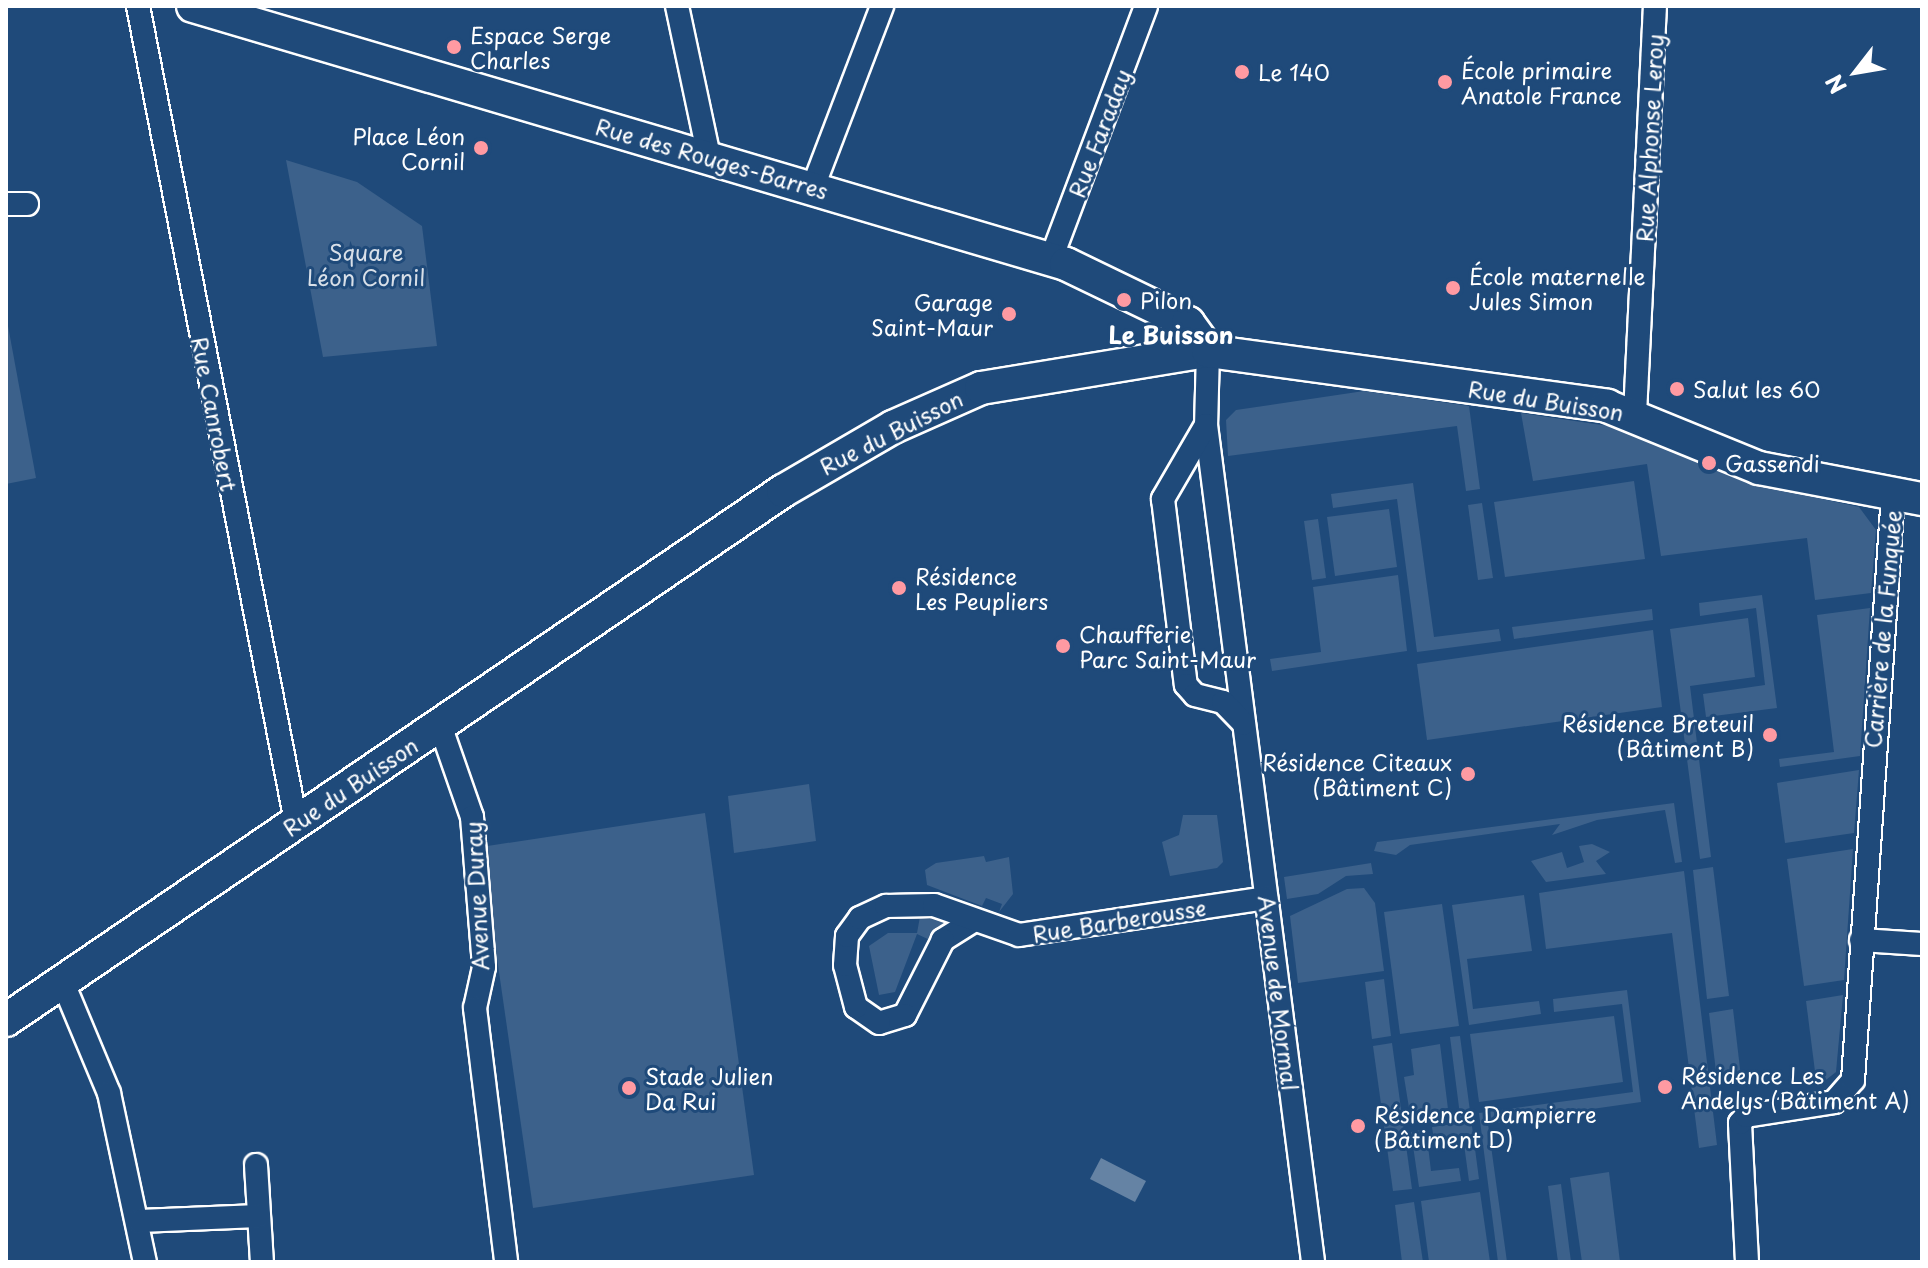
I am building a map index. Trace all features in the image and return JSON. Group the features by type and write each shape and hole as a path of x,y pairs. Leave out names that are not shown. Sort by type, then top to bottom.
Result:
{"street":[{"name":"Rue Canrobert","path":"138,6 296,822"},
{"name":"Rue des Rouges-Barres","path":"193,6 1051,259 1165,309 1196,329 1208,351"},
{"path":"677,6 709,157"},
{"path":"813,187 882,6"},
{"name":"Rue Faraday","path":"1051,259 1146,6"},
{"name":"Rue Alphonse Leroy","path":"1635,414 1655,6"},
{"name":"Rue du Buisson","path":"6,1020 760,505 916,415 991,386 1208,351 1635,414 1759,468 1908,497"},
{"name":"Avenue de Mormal","path":"1208,351 1206,425 1313,1262"},
{"name":"Avenue de Mormal","path":"1206,425 1163,499 1186,685 1223,702 1244,724"},
{"name":"Carrière de la Funquée","path":"1747,1262 1737,1133 1746,1116 1824,1105 1849,1090 1871,763 1908,497"},
{"path":"1206,696 1237,675"},
{"name":"Avenue Duray","path":"440,725 472,817 484,967 475,1008 506,1262"},
{"name":"Rue Barberousse","path":"973,921 943,940 905,1015 879,1023 856,1007 844,950 860,918 886,906 915,903 1019,935 1266,898"},
{"path":"1861,940 1922,944"},
{"path":"63,983 101,1066 139,1221 145,1262"},
{"path":"256,1165 262,1262"},
{"path":"139,1221 259,1216"}],"green space":[{"name":"Square Léon Cornil","path":"286,160 357,182 422,226 437,346 323,357"},
{"path":"6,315 36,478 6,484"},
{"path":"1364,391 1469,406 1480,489 1466,491 1457,426 1228,456 1226,420 1236,410"},
{"path":"1521,413 1629,429 1749,483 1859,507 1876,530 1871,593 1815,600 1807,538 1661,556 1647,464 1533,481"},
{"path":"1634,481 1645,559 1505,577 1494,502"},
{"path":"1413,483 1434,637 1499,629 1501,641 1417,652 1397,499 1333,508 1331,494"},
{"path":"1482,503 1493,578 1478,580 1468,505"},
{"path":"1389,509 1397,567 1335,576 1327,517"},
{"path":"1318,519 1326,578 1312,580 1304,521"},
{"path":"1398,575 1407,651 1272,671 1270,659 1321,652 1313,587"},
{"path":"1762,595 1777,708 1706,717 1703,694 1765,685 1756,608 1700,616 1699,603"},
{"path":"1870,608 1860,756 1780,767 1779,759 1834,752 1817,615"},
{"path":"1652,609 1653,620 1514,639 1512,627"},
{"path":"1748,618 1755,677 1690,686 1711,857 1700,859 1670,629"},
{"path":"1653,630 1662,707 1427,740 1417,664"},
{"path":"1859,770 1854,833 1785,843 1777,783"},
{"path":"809,784 816,841 734,853 728,796"},
{"path":"1674,803 1682,862 1675,863 1665,810 1597,820 1552,835 1560,824 1410,845 1396,855 1374,851 1377,842"},
{"name":"Stade Julien Da Rui","path":"705,813 754,1175 533,1208 481,847"},
{"path":"1183,815 1217,815 1223,862 1217,868 1170,876 1162,842 1179,835"},
{"path":"1592,844 1610,852 1596,861 1606,874 1546,882 1531,861 1562,852 1567,868 1584,862 1579,846"},
{"path":"1853,849 1844,980 1804,986 1787,859"},
{"path":"984,856 986,862 1009,857 1013,894 999,912 1002,904 986,898 982,906 927,885 925,870 936,863"},
{"path":"1371,863 1373,874 1346,876 1318,894 1287,899 1284,877"},
{"path":"1713,867 1729,996 1707,999 1693,870"},
{"path":"1684,871 1717,1145 1699,1148 1672,933 1546,949 1539,893"},
{"path":"1364,888 1375,903 1384,971 1298,983 1290,916 1347,889"},
{"path":"1524,895 1532,951 1467,959 1473,1009 1539,1001 1541,1014 1469,1025 1452,905"},
{"path":"1442,904 1459,1026 1400,1034 1384,912"},
{"path":"921,911 946,924 932,941 917,934 895,992 879,995 869,946 888,933 917,933"},
{"path":"1384,979 1391,1036 1372,1039 1365,982"},
{"path":"1627,990 1641,1102 1488,1124 1507,1262 1498,1262 1479,1113 1633,1092 1622,1004 1554,1012 1553,999"},
{"path":"1843,995 1836,1072 1817,1087 1806,1001"},
{"path":"1733,1009 1741,1077 1717,1080 1709,1013"},
{"path":"1614,1016 1623,1082 1479,1102 1470,1034"},
{"path":"1460,1036 1479,1179 1469,1181 1463,1137 1434,1141 1432,1127 1461,1123 1450,1037"},
{"path":"1392,1043 1412,1189 1393,1191 1373,1046"},
{"path":"1440,1044 1448,1109 1410,1114 1404,1077 1414,1075 1411,1049"},
{"path":"1426,1129 1431,1171 1459,1168 1461,1181 1419,1187 1411,1132"},
{"path":"1609,1172 1620,1262 1582,1262 1570,1178"},
{"path":"1561,1184 1571,1262 1558,1262 1548,1186"},
{"path":"1480,1192 1490,1262 1429,1262 1421,1201"},
{"path":"1414,1202 1423,1262 1402,1262 1395,1205"}],"shaded area":[{"path":"1101,1158 1146,1181 1135,1202 1090,1179"}],"place":[{"name":"Espace Serge Charles","path":"454,47"},
{"name":"Le 140","path":"1242,72"},
{"name":"École primaire Anatole France","path":"1445,82"},
{"name":"Place Léon Cornil","path":"481,148"},
{"name":"École maternelle Jules Simon","path":"1453,288"},
{"name":"Pilon","path":"1124,300"},
{"name":"Garage Saint-Maur","path":"1009,314"},
{"name":"Salut les 60","path":"1677,389"},
{"name":"Gassendi","path":"1709,463"},
{"name":"Résidence Les Peupliers","path":"899,588"},
{"name":"Chaufferie Parc Saint-Maur","path":"1063,646"},
{"name":"Résidence Breteuil (Bâtiment B)","path":"1770,735"},
{"name":"Résidence Citeaux (Bâtiment C)","path":"1468,774"},
{"name":"Résidence Les Andelys (Bâtiment A)","path":"1665,1087"},
{"name":"Stade Julien Da Rui","path":"629,1088"},
{"name":"Résidence Dampierre (Bâtiment D)","path":"1358,1126"}],"district":[{"name":"Le Buisson","path":"1171,335"}]}
